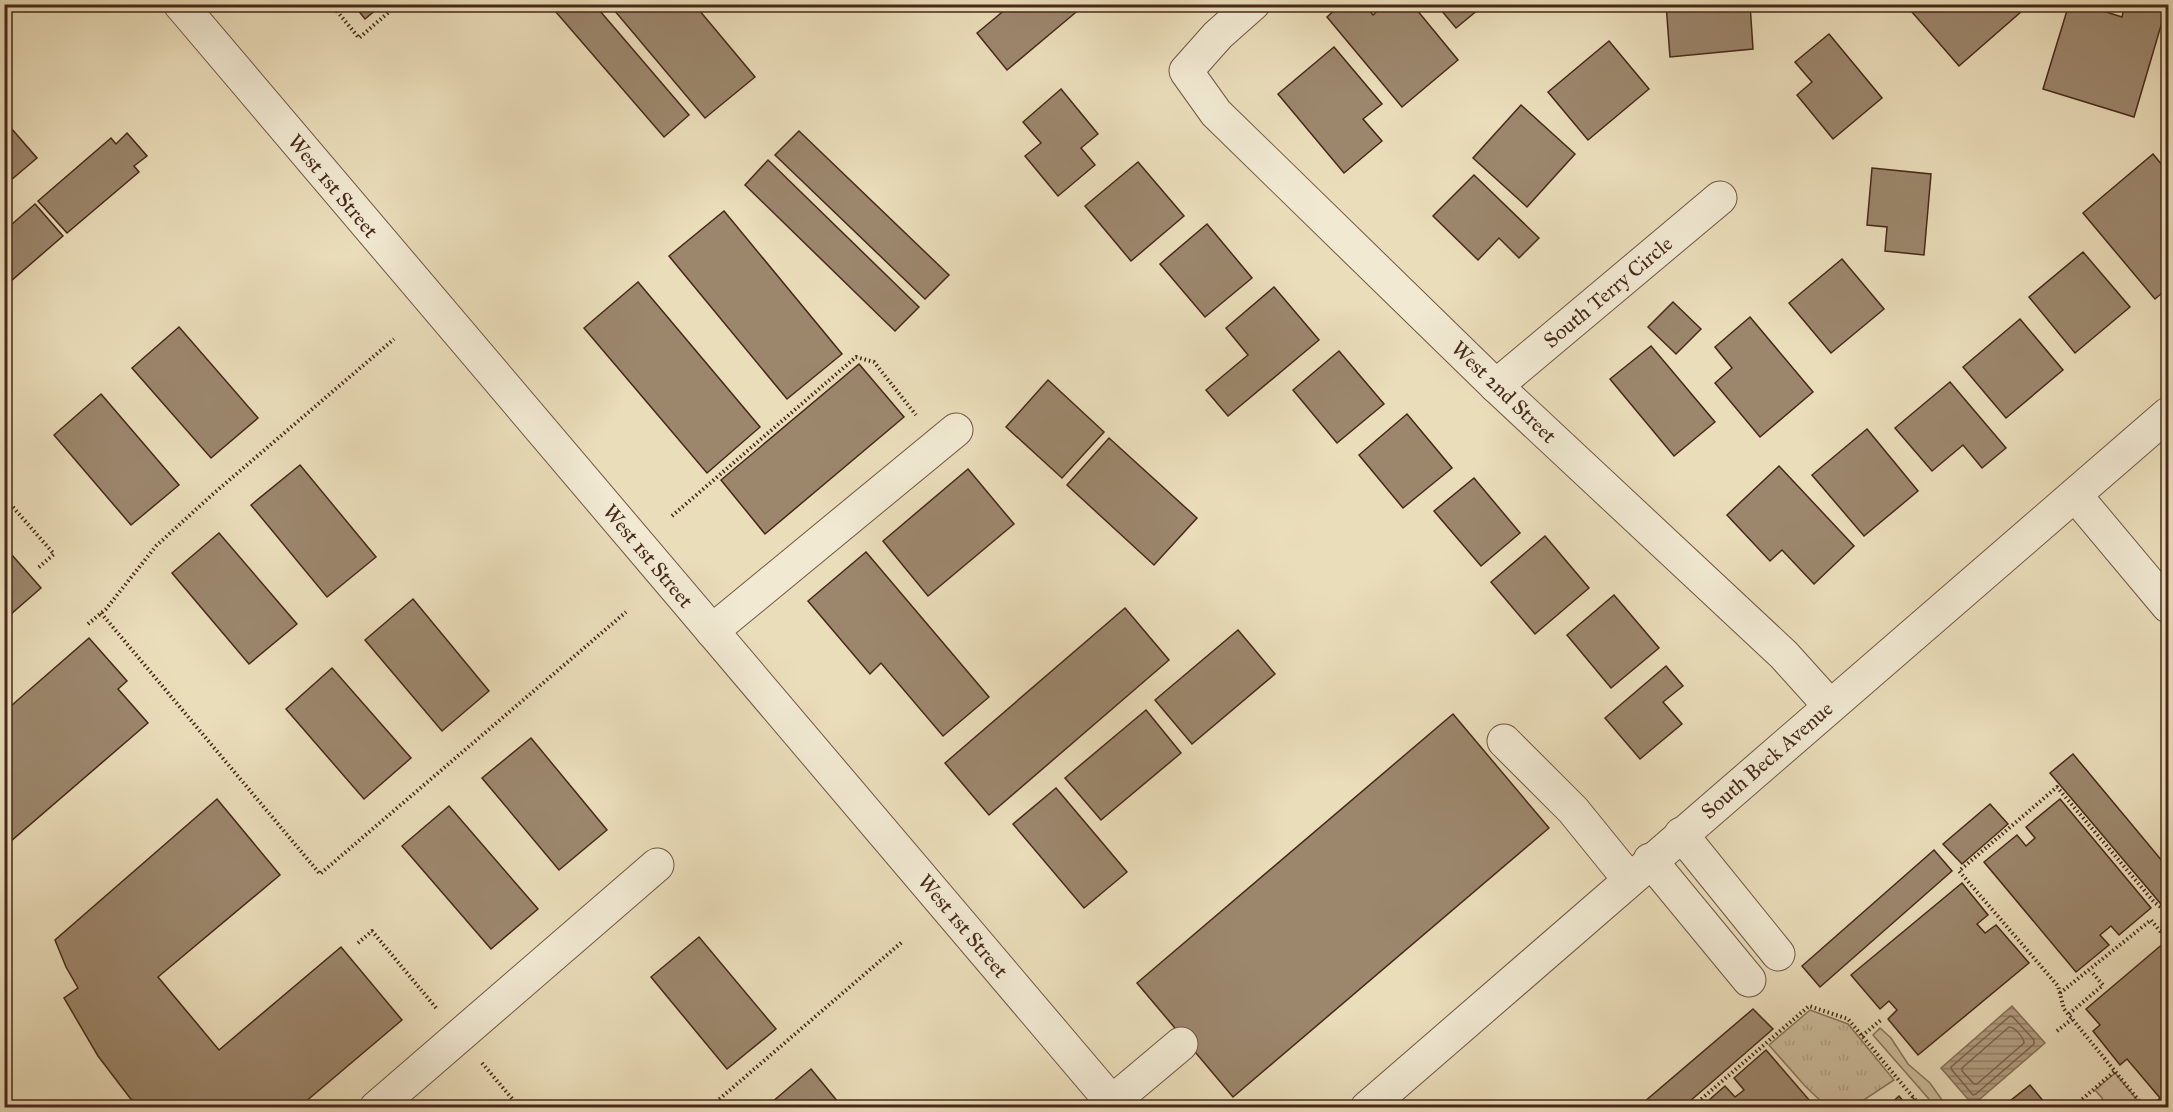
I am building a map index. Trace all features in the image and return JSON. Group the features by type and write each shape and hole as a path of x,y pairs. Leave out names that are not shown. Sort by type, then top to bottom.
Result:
{"street":[{"name":"West 1st Street","path":"180,4 1114,1105"},
{"name":"West 2nd Street","path":"1253,4 1218,35 1186,71 1216,113 1496,386 1784,655 1830,706"},
{"name":"South Terry Circle","path":"1496,386 1720,198"},
{"name":"South Beck Avenue","path":"1367,1107 2169,414"},
{"path":"712,631 956,430"},
{"path":"2075,495 2169,606"},
{"path":"1504,741 1573,810 1640,869 1749,980"},
{"path":"1681,834 1778,954"},
{"path":"376,1107 657,865"},
{"path":"1114,1105 1181,1044"}],"path":[{"path":"331,4 359,38 398,4"},
{"path":"88,624 101,613 156,546 213,494 394,339"},
{"path":"672,516 856,357 874,362 919,419"},
{"path":"4,497 54,555 38,568"},
{"path":"101,613 320,874 626,612"},
{"path":"2145,1107 2064,1009 2058,986 1959,871 2057,787 2154,902 2166,911 2169,921"},
{"path":"2060,993 2151,920 2160,931 2169,931"},
{"path":"709,1107 902,942"},
{"path":"2057,1031 2103,985 2091,970"},
{"path":"1691,1107 1809,1006 1848,1018 1922,1107"},
{"path":"1863,1036 1882,1019"},
{"path":"2072,1107 2115,1071"},
{"path":"1903,1107 1914,1098"}],"green space":[{"path":"1810,1010 1848,1024 1894,1080 1862,1101 1857,1107 1827,1107 1769,1045"},
{"path":"1880,1028 1891,1038 1908,1064 1930,1083 1947,1107 1933,1107 1928,1098 1873,1035"},
{"path":"2115,1073 2143,1107 2106,1107 2095,1090"}],"water":[{"path":"2012,1006 2045,1043 1973,1105 1941,1068"}],"building":[{"path":"353,4 383,4 365,19"},
{"path":"549,4 594,4 689,115 664,137"},
{"path":"609,4 694,4 755,77 705,118"},
{"path":"1012,4 1078,4 1081,8 1007,70 977,33"},
{"path":"1341,4 1364,4 1373,15 1385,4 1412,4 1458,60 1402,107 1327,17"},
{"path":"1436,4 1485,4 1456,28"},
{"path":"1666,4 1750,4 1753,49 1670,57"},
{"path":"1905,4 2030,4 1959,66"},
{"path":"2069,4 2081,4 2122,17 2125,4 2141,4 2165,12 2134,117 2043,89"},
{"path":"1829,34 1882,98 1833,139 1797,95 1812,82 1795,62"},
{"path":"1609,41 1649,89 1588,140 1548,92"},
{"path":"1334,47 1382,104 1363,119 1382,141 1344,173 1278,94"},
{"path":"1061,89 1098,134 1081,148 1095,165 1058,196 1025,156 1041,143 1023,122"},
{"path":"1521,105 1575,154 1527,207 1473,158"},
{"path":"4,120 37,158 4,186"},
{"path":"799,131 949,275 925,299 775,155"},
{"path":"127,133 147,156 134,166 139,172 67,233 38,201 111,138 116,144"},
{"path":"2153,154 2168,172 2168,288 2155,299 2083,213"},
{"path":"768,160 919,307 895,331 745,185"},
{"path":"1138,162 1184,216 1131,261 1085,206"},
{"path":"1872,168 1931,174 1924,255 1885,251 1887,227 1867,225"},
{"path":"1474,175 1539,238 1519,258 1499,238 1478,260 1433,216"},
{"path":"35,204 63,236 4,287 4,231"},
{"path":"724,211 842,354 787,399 669,256"},
{"path":"1207,224 1252,278 1205,317 1160,264"},
{"path":"2083,252 2130,307 2075,353 2029,297"},
{"path":"1842,259 1884,309 1831,353 1789,303"},
{"path":"638,282 760,427 707,473 584,328"},
{"path":"1274,287 1319,340 1228,416 1206,390 1248,355 1226,328"},
{"path":"1673,302 1701,329 1676,354 1648,327"},
{"path":"1750,317 1813,392 1760,437 1715,383 1732,368 1715,347"},
{"path":"2020,319 2063,370 2006,418 1963,367"},
{"path":"179,327 258,418 211,458 132,368"},
{"path":"1651,346 1715,422 1674,456 1610,379"},
{"path":"1339,351 1384,404 1337,443 1293,390"},
{"path":"859,364 904,417 765,534 721,480"},
{"path":"1048,380 1104,432 1062,478 1006,427"},
{"path":"1950,382 2006,448 1982,468 1963,445 1932,471 1895,428"},
{"path":"101,394 179,485 131,525 54,435"},
{"path":"1407,414 1452,468 1403,508 1359,455"},
{"path":"1867,429 1918,491 1864,536 1812,475"},
{"path":"1109,438 1197,518 1154,565 1067,485"},
{"path":"300,465 376,557 327,597 251,505"},
{"path":"1779,466 1854,546 1814,584 1782,550 1770,561 1727,515"},
{"path":"968,469 1014,524 928,596 883,541"},
{"path":"1474,478 1520,533 1481,566 1434,511"},
{"path":"219,533 297,624 249,664 172,573"},
{"path":"1545,536 1589,588 1535,634 1491,582"},
{"path":"4,546 41,588 4,620"},
{"path":"866,552 989,697 943,736 881,663 870,674 808,601"},
{"path":"1614,595 1659,648 1611,688 1567,635"},
{"path":"413,599 489,691 442,731 365,640"},
{"path":"1125,608 1169,660 989,815 945,763"},
{"path":"1238,630 1275,674 1192,744 1155,700"},
{"path":"89,638 127,681 118,689 148,723 4,847 4,712"},
{"path":"1666,666 1683,686 1663,702 1682,724 1640,759 1605,718"},
{"path":"332,668 411,758 364,799 286,709"},
{"path":"1146,710 1181,753 1101,820 1065,778"},
{"path":"1453,714 1549,828 1233,1097 1137,983"},
{"path":"531,738 607,830 559,870 482,778"},
{"path":"2073,754 2168,868 2168,909 2166,910 2050,773"},
{"path":"1056,788 1127,872 1084,908 1013,824"},
{"path":"217,799 280,875 158,977 219,1050 341,947 402,1020 298,1108 141,1108 130,1098 98,1056 64,998 78,988 55,940"},
{"path":"2060,799 2151,908 2119,935 2111,926 2100,935 2109,945 2076,972 1984,862 2017,835 2026,846 2035,838 2026,827"},
{"path":"1990,804 2008,824 1962,864 1943,844"},
{"path":"449,806 538,909 491,949 402,846"},
{"path":"1934,850 1952,871 1820,987 1802,966"},
{"path":"1962,883 1988,915 1977,924 1985,933 1996,925 2029,963 1918,1055 1888,1019 1897,1010 1889,1001 1880,1009 1851,975"},
{"path":"699,937 776,1029 727,1069 651,977"},
{"path":"2165,942 2168,946 2168,1108 2156,1108 2153,1104 2160,1098 2127,1059 2120,1065 2093,1031 2100,1025 2086,1009"},
{"path":"1753,1009 1773,1029 1682,1108 1637,1108"},
{"path":"1766,1050 1816,1108 1700,1108 1725,1086 1735,1097 1744,1090 1734,1078"},
{"path":"811,1069 843,1108 765,1108"},
{"path":"2030,1085 2049,1108 2007,1108 2005,1105"},
{"path":"1899,1096 1909,1108 1886,1108"}]}
